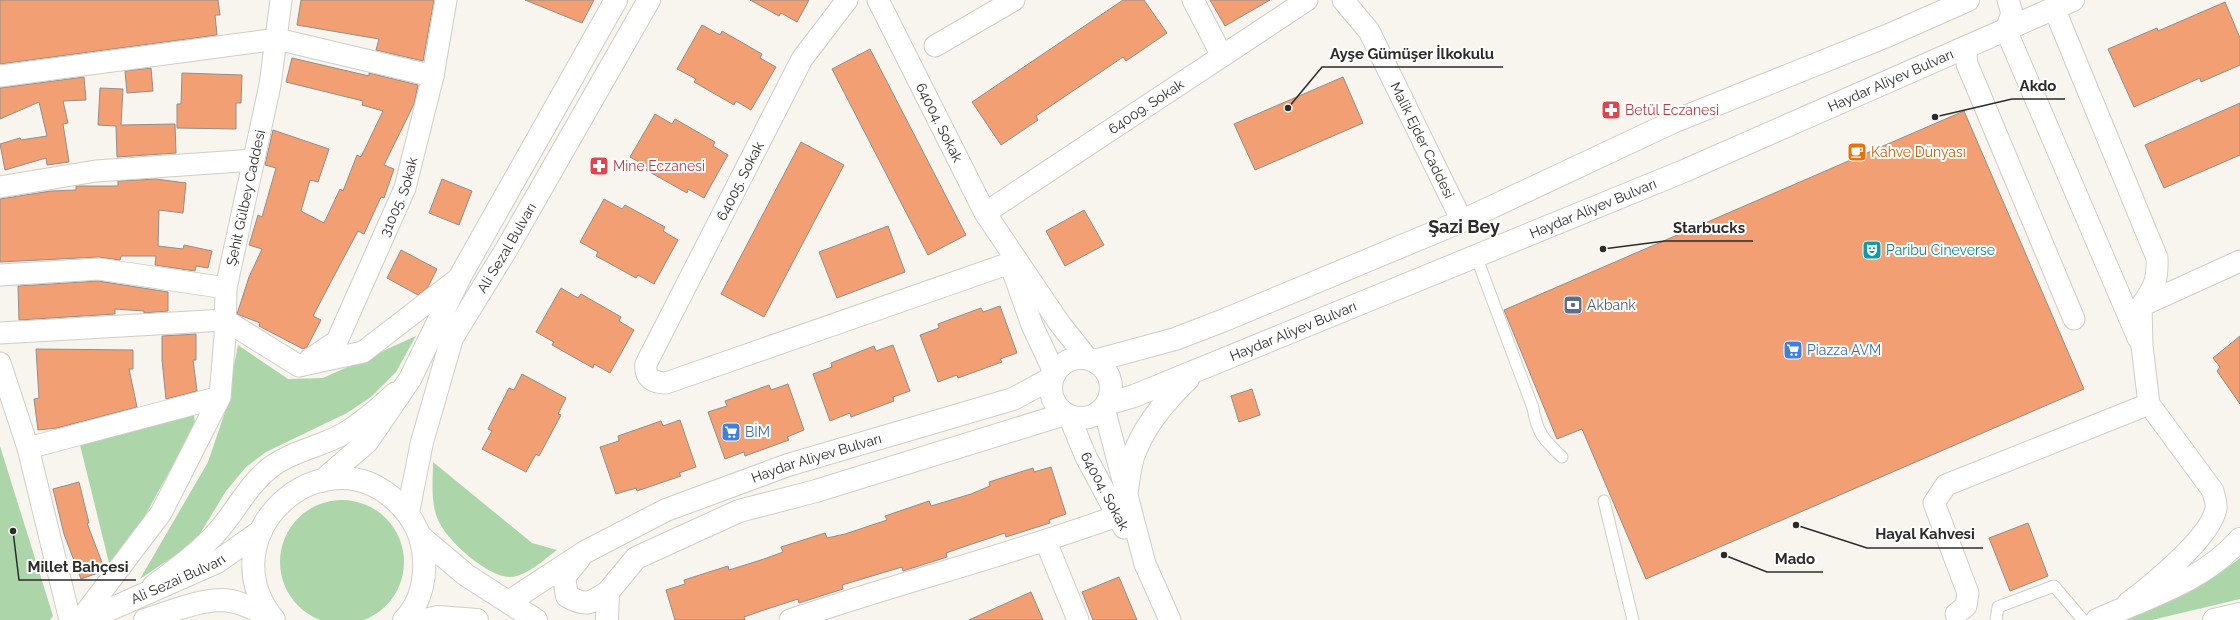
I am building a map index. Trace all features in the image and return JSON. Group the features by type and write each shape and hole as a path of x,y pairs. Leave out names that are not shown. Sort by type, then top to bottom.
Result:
{"main road":[{"name":"Ali Sezal Bulvarı","path":"322,482 367,442 410,378 459,278 616,0"},
{"name":"Ali Sezal Bulvarı","path":"408,512 422,442 452,338 510,244 649,0"},
{"path":"1091,360 1107,372 1110,380 1110,396 1105,406 1088,418 1078,418 1067,415 1054,402 1051,386 1054,376 1068,361 1091,360 1175,339 1222,321 1462,221 1675,121 1896,32 1968,0"},
{"name":"Haydar Aliyev Bulvarı","path":"1105,406 1134,396 1684,171 2063,4"},
{"path":"1122,506 1133,457 1147,428 1167,400 1198,370"},
{"name":"Haydar Aliyev Bulvarı","path":"510,602 585,552 673,508 788,465 1013,399 1054,376"},
{"name":"Haydar Aliyev Bulvarı","path":"585,552 564,577 567,596 579,604 592,602 608,592 636,558 739,511 816,491 1067,415"},
{"path":"273,619 264,607 254,579 254,550 264,523 282,500 307,485 336,478 363,482 388,494 408,512 421,537 425,564 421,591 409,615 404,620"},
{"name":"Ali Sezai Bulvarı","path":"90,620 104,612 217,562 261,531"},
{"path":"421,537 466,575 536,620"},
{"path":"2107,616 2172,589 2228,553 2240,539"},
{"path":"607,620 608,592"},
{"name":"Ali Sezai Bulvarı","path":"146,620 191,605 224,600 246,605 273,619"},
{"path":"2214,620 2240,614"},
{"path":"425,620 438,617 474,618 477,620"}],"street":[{"name":"Şehit Gülbey Caddesi","path":"220,397 226,336 226,288 270,85 281,0"},
{"name":"31005. Sokak","path":"299,366 337,342 405,188 433,76 446,0"},
{"name":"64005. Sokak","path":"847,0 802,59 646,364 645,370 647,376 656,383 666,383 1010,263"},
{"name":"64004. Sokak","path":"878,0 985,213 1060,324 1091,360"},
{"path":"935,46 1014,0"},
{"path":"1193,0 1222,56"},
{"name":"64009. Sokak","path":"985,213 1307,0"},
{"name":"Malik Ejder Caddesi","path":"1343,0 1369,31 1462,221"},
{"path":"2008,0 2012,13 2006,30 2142,346"},
{"path":"2063,4 2157,258 2158,274 2152,291 2141,306 2142,346 2149,404 2213,491 2217,508 2209,528 2185,552 2149,587 2107,616"},
{"path":"0,76 277,39 433,76"},
{"path":"1965,47 1967,64 2074,318"},
{"path":"0,187 96,171 254,160"},
{"name":"64004. Sokak","path":"1004,243 1032,325 1054,376"},
{"path":"2141,306 2240,261"},
{"path":"0,275 99,270 226,288"},
{"path":"0,333 225,320 299,366 363,352 459,278"},
{"path":"0,363 28,448 70,620"},
{"path":"134,600 198,551 226,522 247,490 271,467 302,450 342,435 372,414 410,378"},
{"path":"28,448 220,397"},
{"path":"80,620 161,513 220,397"},
{"path":"1956,614 1966,606 1968,593 1934,503 1946,484 2149,404"},
{"name":"64004. Sokak","path":"1105,406 1122,506 1145,564 1170,620"},
{"name":"64004. Sokak","path":"1067,415 1086,457 1122,506"},
{"path":"790,620 952,569 1046,542 1122,506"},
{"path":"1046,542 1078,620"}],"lane":[{"path":"1476,256 1533,408 1535,423 1542,437 1562,457"},
{"path":"1604,501 1633,620"},
{"path":"1996,620 1998,607 2054,586 2083,620"}],"green space":[{"path":"416,336 396,372 371,397 347,413 266,452 246,467 226,491 195,542 140,579 208,462 225,412 238,345 288,379 323,378"},
{"path":"194,413 195,425 141,523 110,567 79,441"},
{"path":"0,446 53,616 50,620 0,620"},
{"path":"433,462 532,543 557,550 529,571 517,576 510,577 501,575 480,565 459,548 439,522 433,500"},
{"path":"342,500 366,504 377,510 386,518 394,527 400,538 404,562 400,586 394,597 386,606 377,614 366,620 342,624 318,620 307,614 298,606 290,597 284,586 280,562 284,538 290,527 298,518 307,510 318,504"},
{"path":"2240,558 2240,599 2152,620 2121,620 2183,593 2213,577"}],"building":[{"path":"0,0 218,0 220,15 215,15 217,35 0,64"},
{"path":"301,0 434,0 423,61 376,50 379,39 297,25"},
{"path":"525,0 594,0 582,23"},
{"path":"750,0 809,0 797,22 781,13 779,16"},
{"path":"1123,0 1144,0 1167,33 1126,61 1123,57 1036,116 1038,120 1001,145 972,102"},
{"path":"1210,0 1270,0 1225,26"},
{"path":"2225,2 2240,38 2240,65 2201,82 2200,78 2134,107 2108,49 2157,28 2158,31"},
{"path":"702,25 720,35 722,31 762,54 760,58 776,67 751,110 736,101 734,105 694,82 696,79 677,69"},
{"path":"870,49 966,235 928,255 832,69"},
{"path":"292,58 369,76 369,73 418,85 414,104 384,165 394,169 384,198 381,197 364,234 358,231 313,316 321,320 307,347 303,349 259,326 260,323 237,314 249,277 262,249 249,245 258,215 262,217 276,168 265,165 273,130 329,149 318,182 310,180 301,211 324,223 340,189 343,191 357,155 361,157 383,111 362,105 363,101 286,82"},
{"path":"151,68 153,91 127,93 125,71"},
{"path":"182,73 242,75 241,103 236,103 236,129 177,128 177,104 181,104"},
{"path":"84,77 86,100 63,101 68,123 63,124 69,162 47,165 46,158 5,170 0,144 20,138 21,140 47,136 39,102 0,119 0,88"},
{"path":"1343,77 1363,123 1255,170 1234,124"},
{"path":"100,88 123,89 121,125 175,124 176,153 117,157 116,126 98,125"},
{"path":"2240,103 2240,155 2164,188 2145,145"},
{"name":"Piazza AVM","path":"1964,111 2084,389 1646,579 1582,429 1557,439 1504,310"},
{"path":"655,114 672,124 675,119 715,142 713,146 728,155 704,198 688,189 687,193 646,170 648,167 630,157"},
{"path":"801,142 844,165 764,317 721,294"},
{"path":"156,179 186,183 183,213 159,210 158,246 183,249 184,245 212,251 208,268 196,266 195,271 155,265 156,256 121,256 120,260 98,257 0,262 0,199 51,191 76,190 76,186 118,186 118,181"},
{"path":"442,179 472,191 459,225 429,213"},
{"path":"604,199 622,209 625,205 665,227 663,231 678,240 654,284 638,275 636,278 596,256 598,252 580,242"},
{"path":"1084,210 1104,245 1065,266 1046,231"},
{"path":"888,226 905,272 837,298 819,252"},
{"path":"401,250 437,269 428,287 418,295 387,278"},
{"path":"98,281 168,292 168,311 144,313 144,311 115,309 115,314 19,320 18,286"},
{"path":"561,288 578,298 581,294 621,317 619,321 634,330 610,373 594,364 593,368 552,345 554,342 536,332"},
{"path":"1000,306 1017,353 1000,359 1002,362 958,378 957,375 938,382 920,335 939,328 938,324 981,308 983,312"},
{"path":"196,334 196,360 193,360 197,391 166,399 162,360 162,336"},
{"path":"2240,336 2240,404 2217,371 2220,367 2213,358"},
{"path":"893,345 910,391 893,397 894,401 851,417 850,413 830,421 813,374 832,367 831,363 874,346 876,351"},
{"path":"36,349 133,350 133,369 129,369 137,407 57,428 38,430 34,399 39,398"},
{"path":"522,374 566,398 558,414 561,415 539,456 536,454 526,472 482,449 492,431 488,429 509,388 514,390"},
{"path":"788,384 804,430 787,437 789,440 745,456 744,452 725,459 708,412 727,406 725,401 769,385 771,390"},
{"path":"1252,389 1260,415 1239,422 1231,396"},
{"path":"680,420 696,467 679,473 681,476 637,491 636,488 616,494 600,447 619,441 618,436 661,421 663,426"},
{"path":"1051,467 1066,514 1049,520 1050,523 1006,537 1005,533 946,553 947,557 903,571 902,567 842,585 843,589 799,603 798,599 744,617 745,620 675,620 666,590 685,584 684,580 728,566 729,570 764,559 783,552 781,547 825,533 827,538 845,534 887,520 885,516 929,501 931,506 971,494 990,486 989,482 1033,468 1034,472"},
{"path":"79,482 89,523 87,523 104,568 101,572 81,579 64,534 53,489"},
{"path":"2028,523 2048,576 2010,591 1989,538"},
{"path":"1119,577 1137,620 1093,620 1082,592"},
{"path":"1031,592 1043,620 969,620"}],"place":[{"name":"Ayşe Gümüşer İlkokulu","path":"1288,108"},
{"name":"Betül Eczanesi","path":"1611,110"},
{"name":"Akdo","path":"1935,117"},
{"name":"Kahve Dünyası","path":"1857,152"},
{"name":"Mine Eczanesi","path":"599,166"},
{"name":"Starbucks","path":"1603,249"},
{"name":"Paribu Cineverse","path":"1872,250"},
{"name":"Akbank","path":"1573,305"},
{"name":"Piazza AVM","path":"1793,350"},
{"name":"BİM","path":"731,432"},
{"name":"Hayal Kahvesi","path":"1796,525"},
{"name":"Millet Bahçesi","path":"13,531"},
{"name":"Mado","path":"1724,555"}],"district":[{"name":"Şazi Bey","path":"1464,226"}]}
